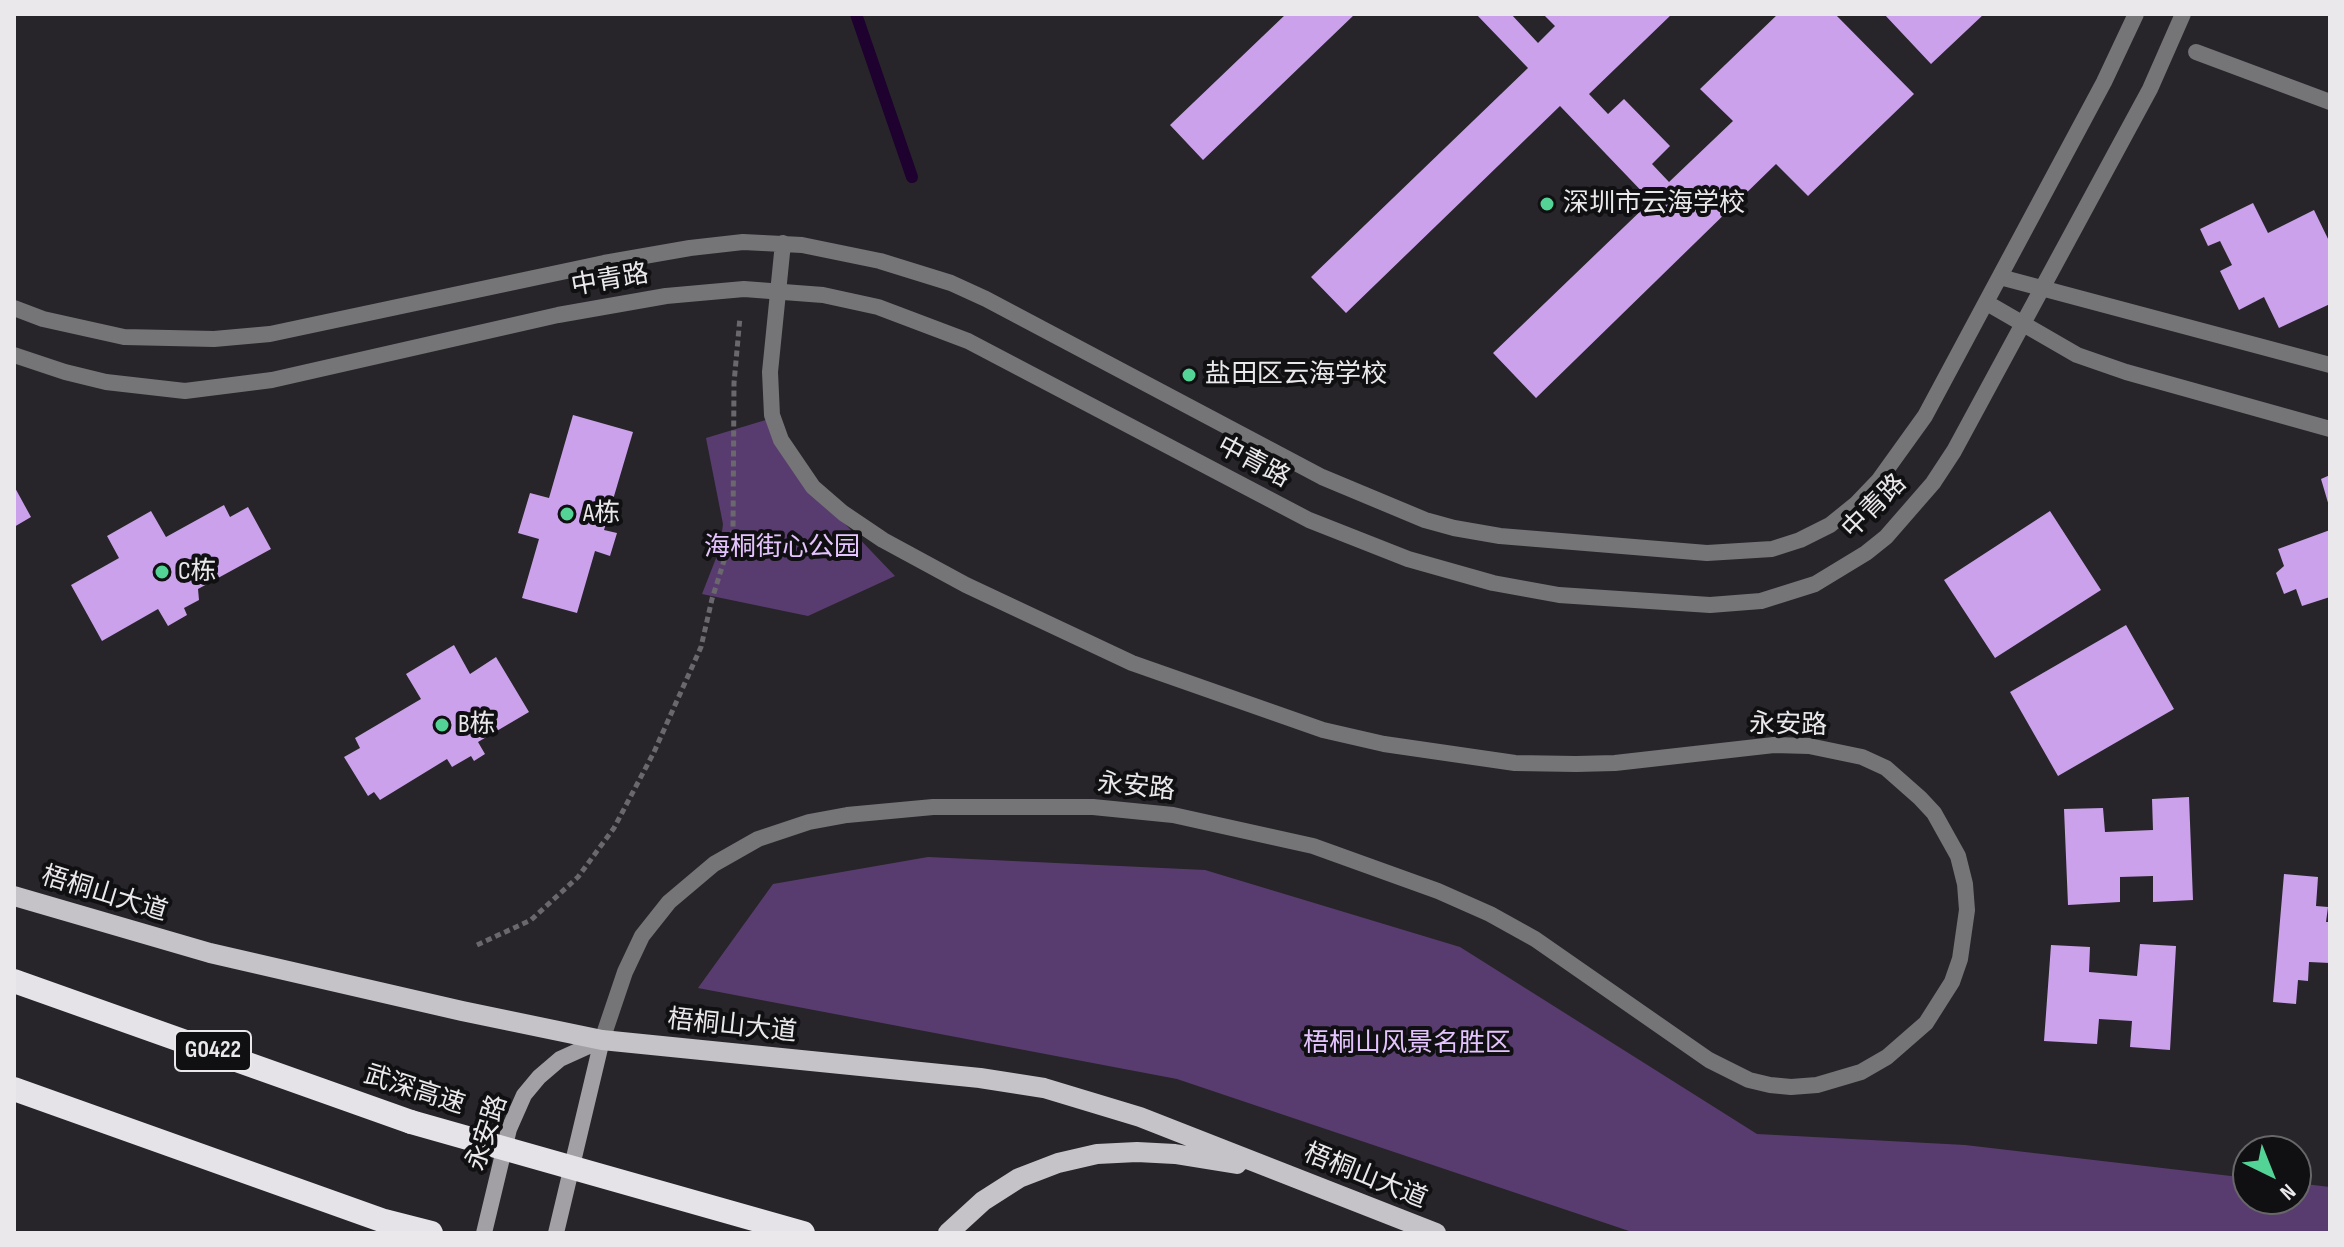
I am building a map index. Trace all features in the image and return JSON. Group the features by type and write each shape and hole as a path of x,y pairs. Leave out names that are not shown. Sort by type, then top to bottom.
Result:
{"highway":[{"name":"武深高速","path":"14,981 411,1122 803,1233"},
{"path":"14,1089 384,1221 431,1233"}],"main road":[{"name":"梧桐山大道","path":"14,896 210,953 602,1040 980,1078 1044,1088 1140,1117 1436,1233"},
{"name":"永安路","path":"484,1233 509,1129 524,1095 560,1059 602,1040"},
{"name":"永安路","path":"556,1233 602,1040"},
{"path":"948,1233 983,1201 1019,1178 1058,1163 1097,1154 1175,1154 1280,1171"}],"street":[{"name":"中青路","path":"14,308 55,322 124,337 214,339 270,334 661,252 743,242 828,249 951,283 1322,477 1425,520 1500,536 1707,553 1772,549 1830,525 1856,504 1879,480 1925,416 2104,82 2136,14"},
{"name":"中青路","path":"14,355 65,372 120,384 185,391 272,380 597,307 666,296 744,289 778,290 852,300 939,328 1309,520 1408,559 1493,583 1559,595 1710,605 1761,601 1815,584 1843,569 1886,537 1933,483 1954,451 2150,89 2183,14"},
{"path":"2196,52 2330,102"},
{"name":"永安路","path":"602,1040 625,972 642,936 669,902 714,864 758,839 809,822 933,807 1066,806 1159,813 1313,846 1438,891 1490,914 1535,939 1709,1060 1749,1080 1770,1085 1817,1085 1861,1072 1887,1057 1926,1023 1952,982 1960,959 1965,934 1965,884 1953,845 1934,813 1920,798 1886,768 1862,757 1809,746 1774,745 1615,763 1515,763 1384,744 1323,730 1132,663 966,585 894,546 843,513 813,487 781,440 772,415 770,393 783,243"},
{"path":"2000,277 2330,365"},
{"path":"1987,303 2077,355 2101,364 2330,429"}],"path":[{"path":"477,945 531,920 578,877 621,815 654,752 701,647 733,532 734,383 744,289"}],"green space":[{"name":"海桐街心公园","path":"769,419 803,480 895,576 808,616 702,594 720,548 723,524 706,438"},
{"name":"梧桐山风景名胜区","path":"928,857 1205,870 1460,947 1757,1134 1965,1145 2232,1176 2232,1215 2312,1215 2312,1185 2330,1187 2330,1233 1635,1233 1177,1079 698,988 773,884"}],"building":[{"path":"1286,14 1355,14 1203,160 1170,125"},
{"path":"1476,14 1511,14 1538,43 1555,26 1543,14 1672,14 1589,94 1608,114 1624,99 1670,146 1652,164 1669,182 1733,121 1700,89 1778,14 1835,14 1914,94 1808,196 1776,164 1536,398 1493,353 1651,201 1560,106 1346,313 1311,277 1528,68"},
{"path":"1884,14 1984,14 1931,64"},
{"path":"2253,203 2268,233 2314,210 2330,243 2330,304 2279,328 2264,297 2239,310 2220,271 2232,265 2220,241 2208,246 2200,229"},
{"name":"A栋","path":"573,415 633,432 604,530 617,533 610,556 595,551 577,613 522,598 539,539 518,533 530,493 549,498"},
{"path":"2330,475 2330,506 2329,506 2321,479"},
{"path":"14,486 31,517 14,527"},
{"name":"C栋","path":"224,505 230,517 248,507 271,549 198,589 199,600 184,608 187,615 168,626 158,609 102,641 71,585 119,558 107,536 151,511 166,537"},
{"path":"2050,511 2101,590 1995,658 1944,580"},
{"path":"2330,530 2330,597 2302,606 2296,589 2284,594 2276,573 2284,566 2278,549"},
{"path":"2126,625 2174,709 2058,776 2010,692"},
{"name":"B栋","path":"454,645 470,674 496,657 529,712 478,742 485,754 474,761 471,756 452,767 447,759 380,800 374,792 368,796 344,757 360,748 355,738 421,699 406,674"},
{"path":"2189,797 2193,900 2153,902 2153,876 2120,877 2120,902 2068,905 2064,809 2103,808 2105,832 2153,830 2152,799"},
{"path":"2284,874 2318,877 2316,906 2328,907 2326,922 2330,922 2330,963 2309,962 2308,981 2298,980 2296,1004 2273,1002"},
{"path":"2140,944 2176,946 2170,1050 2130,1047 2132,1021 2099,1019 2097,1044 2044,1041 2051,945 2090,947 2089,972 2137,976"}],"waterway":[{"path":"856,14 912,177"}],"place":[{"name":"深圳市云海学校","path":"1547,204"},
{"name":"盐田区云海学校","path":"1189,375"},
{"name":"A栋","path":"567,514"},
{"name":"C栋","path":"162,572"},
{"name":"B栋","path":"442,725"}]}
